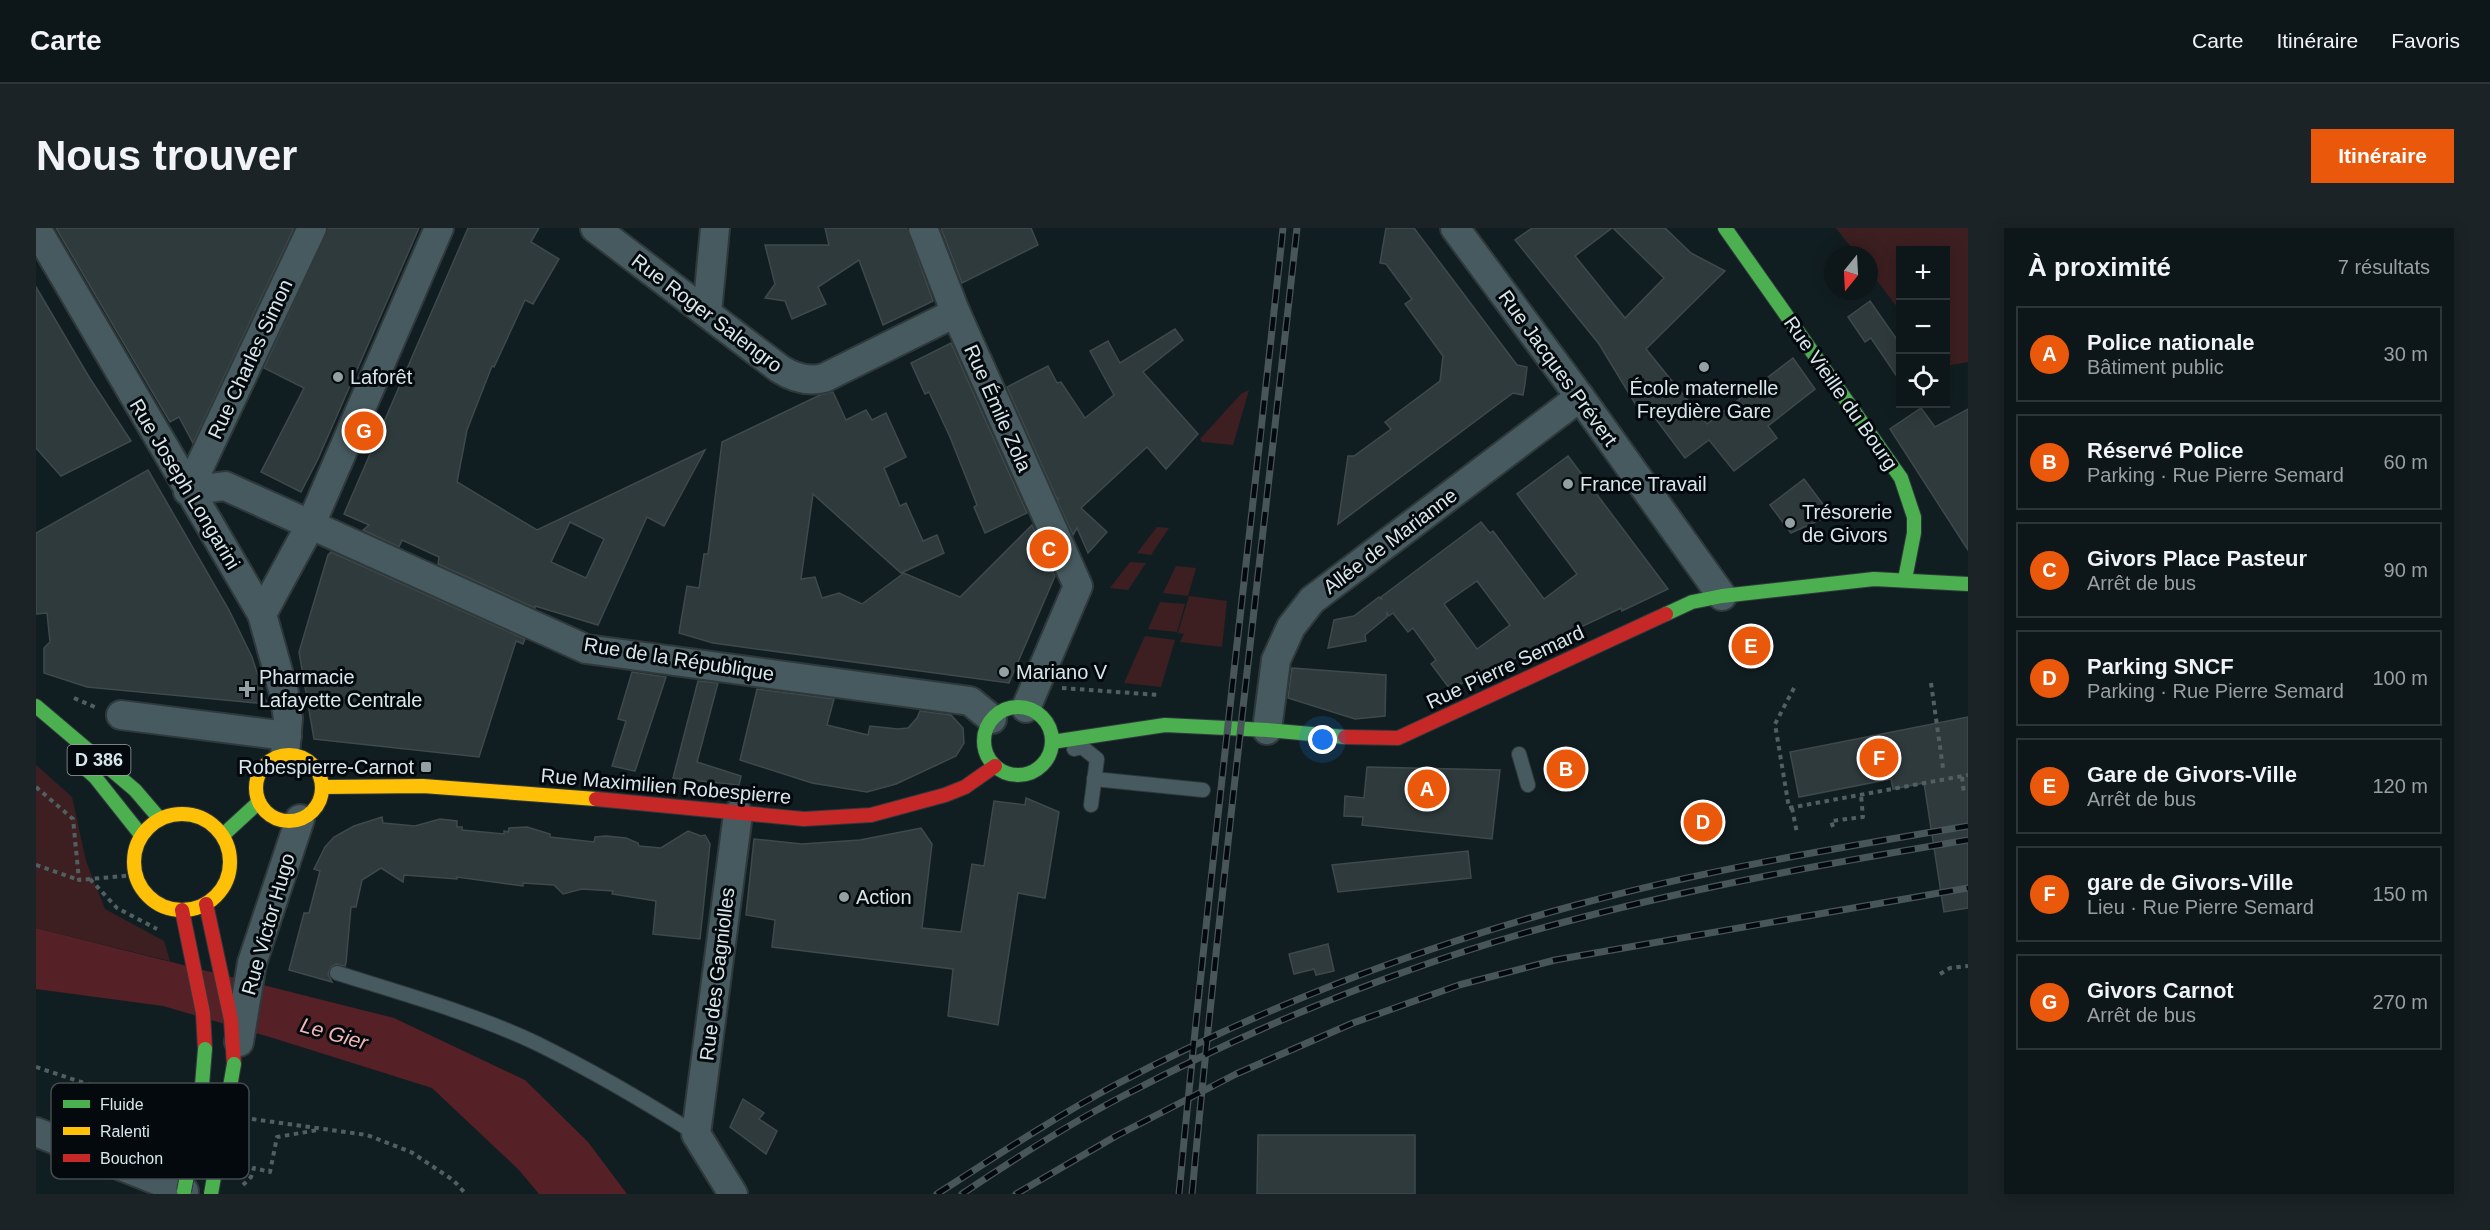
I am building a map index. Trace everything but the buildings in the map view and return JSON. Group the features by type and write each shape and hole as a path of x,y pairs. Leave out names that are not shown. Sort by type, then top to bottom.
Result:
{"main road":[{"name":"Rue Vieille du Bourg","path":"1724,231 1901,478 1914,517 1914,533 1905,579"},
{"name":"Rue Pierre Semard","path":"1052,741 1165,725 1267,730 1329,737 1398,738 1692,602 1722,596 1874,579 1968,584"},
{"path":"1031,697 1037,713 1046,721 1052,741 1049,756 1037,769 1020,775 1008,774 989,759 984,745 985,733 992,718 1031,697"},
{"name":"D 386","path":"36,706 135,790 159,818"},
{"path":"286,746 311,763 319,774 322,787 316,807 300,819 288,821 276,818 267,812 259,802 256,790 258,777 264,766 286,746"},
{"name":"D 386","path":"78,763 94,777 141,835"},
{"name":"Rue Maximilien Robespierre","path":"322,787 423,786 507,791 804,819 871,815 945,795 965,787 995,766"},
{"path":"223,835 259,802"},
{"path":"176,813 194,814 210,822 223,835 230,854 229,873 220,891 206,904 182,910 167,908 153,901 142,889 135,875 133,861 135,847 141,835 159,818 176,813"},
{"name":"Rue Victor Hugo","path":"206,904 231,1020 234,1064 228,1083"},
{"path":"182,910 203,1013 205,1049 202,1083"}],"street":[{"name":"Rue Joseph Longarini","path":"36,228 262,614 284,693 288,718 286,746"},
{"name":"Rue Charles Simon","path":"188,491 312,228"},
{"path":"262,614 311,524 439,228"},
{"name":"Rue Roger Salengro","path":"595,228 789,375 813,380 824,378 955,311"},
{"path":"707,313 715,228"},
{"name":"Rue Émile Zola","path":"923,228 955,311 1078,586 1031,697"},
{"name":"Rue Jacques Prévert","path":"1455,228 1580,397 1722,596"},
{"name":"Allée de Marianne","path":"1267,730 1276,660 1291,627 1312,600 1580,397"},
{"name":"Rue de la République","path":"188,491 225,486 586,649 970,701 992,718"},
{"path":"121,715 286,746"},
{"name":"Rue des Gagniolles","path":"696,1134 738,814"},
{"name":"Rue Victor Hugo","path":"234,1064 252,963 300,819"},
{"path":"36,1132 51,1138"},
{"path":"696,1134 733,1194"},
{"path":"157,1179 193,1193"}],"lane":[{"path":"1049,756 1082,747 1097,759 1091,805"},
{"path":"1519,754 1528,785"},
{"path":"1094,779 1203,790"},
{"path":"337,973 438,1004 534,1043 626,1091 696,1134"}],"path":[{"path":"1931,683 1943,768"},
{"path":"1794,688 1775,724 1789,808 1792,808 1797,833"},
{"path":"1031,697 1162,695"},
{"path":"71,697 121,715"},
{"path":"1792,808 1968,776"},
{"path":"1962,777 1964,794"},
{"path":"36,787 74,819 79,880"},
{"path":"1833,827 1832,822 1863,817 1861,795"},
{"path":"36,865 79,880 135,875"},
{"path":"1940,974 1950,968 1968,966"},
{"path":"36,1067 84,1083"},
{"path":"251,1119 367,1135 411,1152 453,1180 466,1194"},
{"path":"254,1168 270,1172 277,1137 324,1129"}],"shaded area":[{"path":"1836,228 1968,228 1968,362 1950,365 1950,246 1896,246 1896,306 1878,282 1878,246 1850,246"},
{"path":"1249,390 1233,445 1202,442 1200,439 1241,394"},
{"path":"1157,527 1169,528 1151,555 1137,553"},
{"path":"1130,562 1146,563 1128,590 1110,588"},
{"path":"1176,566 1196,568 1188,596 1163,593"},
{"path":"1189,596 1227,601 1222,647 1180,642 1184,634 1178,633"},
{"path":"1160,602 1185,604 1177,632 1148,629"},
{"path":"1145,636 1175,640 1161,687 1124,683"},
{"path":"36,765 72,797 86,861 105,909 164,941 170,961 36,928"}],"water":[{"name":"Le Gier","path":"36,928 394,1018 525,1080 588,1142 627,1194 539,1194 519,1170 432,1088 163,1006 36,989"}],"railway":[{"path":"1179,1194 1216,832 1283,228"},
{"path":"1192,1194 1229,832 1297,228"},
{"path":"937,1194 1071,1110 1172,1056 1285,1005 1400,960 1517,922 1625,892 1771,861 1968,826"},
{"path":"962,1194 1021,1155 1123,1096 1232,1042 1345,994 1402,973 1518,935 1673,895 1968,840"},
{"path":"1016,1194 1116,1136 1236,1074 1353,1023 1459,985 1555,960 1968,888"}],"traffic: fast":[{"path":"1725,228 1901,478 1914,517 1914,533 1905,579"},
{"path":"1666,614 1692,602 1722,596 1874,579 1968,584"},
{"path":"36,706 135,790 159,818"},
{"path":"1018,707 1031,710 1042,717 1049,728 1052,741 1049,754 1042,765 1031,772 1018,775 1005,772 994,765 987,754 984,741 987,728 994,717 1005,710 1018,707"},
{"path":"1052,742 1165,725 1345,737"},
{"path":"86,769 141,835"},
{"path":"223,835 259,802"},
{"path":"202,1083 205,1049"},
{"path":"231,1083 234,1064"},
{"path":"184,1191 186,1179"},
{"path":"211,1194 214,1179"}],"traffic: slow":[{"path":"289,755 302,758 312,765 319,775 322,788 319,801 312,811 302,818 289,821 276,818 266,811 259,801 256,788 259,775 266,765 276,758 289,755"},
{"path":"322,787 423,786 596,799"},
{"path":"182,814 200,818 216,828 226,844 230,862 226,880 216,896 200,906 182,910 164,906 148,896 138,880 134,862 138,844 148,828 164,818 182,814"}],"traffic: jam":[{"path":"1345,737 1398,738 1666,614"},
{"path":"596,799 804,819 871,815 945,795 965,787 995,766"},
{"path":"206,904 231,1020 234,1064"},
{"path":"182,910 203,1013 205,1049"}],"place":[{"name":"École maternelle Freydière Gare","path":"1704,367"},
{"name":"Laforêt","path":"338,377"},
{"name":"Givors Carnot","path":"364,431"},
{"name":"France Travail","path":"1568,484"},
{"name":"Trésorerie de Givors","path":"1790,523"},
{"name":"Givors Place Pasteur","path":"1049,549"},
{"name":"Gare de Givors-Ville","path":"1751,646"},
{"name":"Mariano V","path":"1004,672"},
{"name":"Pharmacie Lafayette Centrale","path":"247,689"},
{"name":"gare de Givors-Ville","path":"1879,758"},
{"name":"Robespierre-Carnot","path":"426,767"},
{"name":"Réservé Police","path":"1566,769"},
{"name":"Police nationale","path":"1427,789"},
{"name":"Parking SNCF","path":"1703,822"},
{"name":"Action","path":"844,897"}]}
